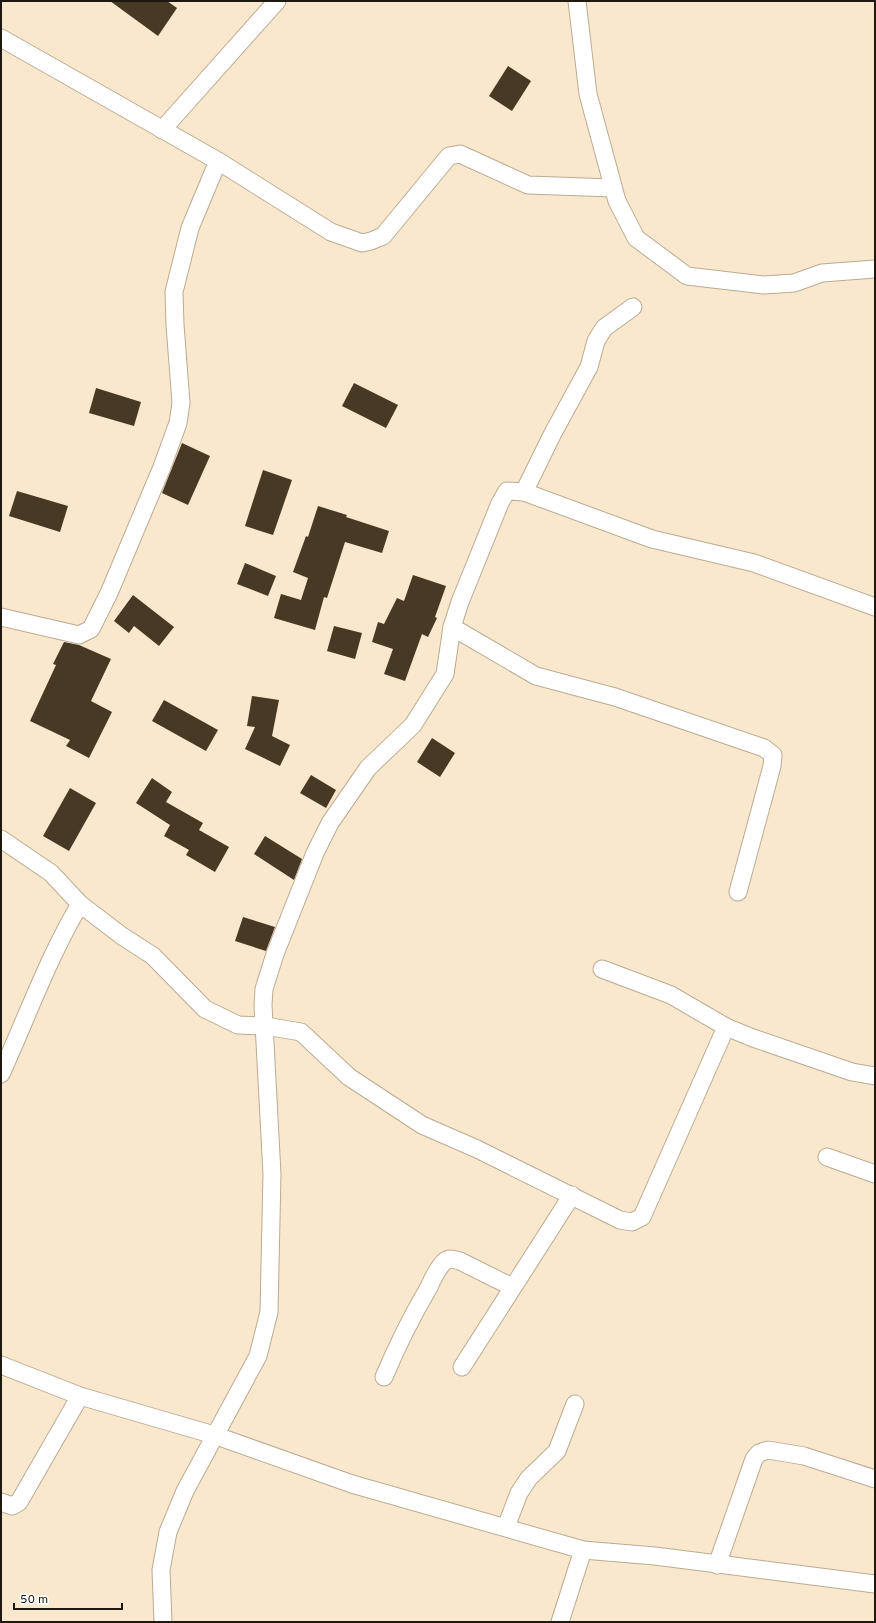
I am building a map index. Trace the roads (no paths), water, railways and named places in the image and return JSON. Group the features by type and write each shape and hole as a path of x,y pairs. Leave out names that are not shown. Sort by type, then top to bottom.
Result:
{"street":[{"path":"162,130 277,1"},
{"path":"577,1 588,94 617,201 636,238 686,276 764,285 794,283 822,273 875,269"},
{"path":"1,38 218,161 331,232 362,243 371,242 383,236 450,156 455,154 460,154 528,185 613,188"},
{"path":"1,616 79,635 91,629 109,593 162,467 178,423 181,403 174,325 174,292 190,228 218,161"},
{"path":"524,492 553,433 589,367 596,341 604,328 633,307"},
{"path":"163,1622 162,1570 168,1532 185,1491 258,1356 269,1312 272,1174 263,1005 266,982 275,954 315,853 330,823 368,768 413,725 445,674 452,628 460,602 506,491 524,492 652,539 754,563 875,607"},
{"path":"452,628 536,676 622,700 764,748 773,755 772,766 738,892"},
{"path":"3,842 51,873 80,904 122,936 153,956 205,1009 238,1025 265,1026 301,1032 348,1077 422,1125 477,1149 620,1220 632,1222 642,1217 726,1027"},
{"path":"1,1074 20,1034 38,987 66,928 80,904"},
{"path":"602,969 671,996 726,1027 752,1038 852,1072 875,1076"},
{"path":"827,1156 875,1174"},
{"path":"462,1367 572,1195"},
{"path":"384,1377 396,1348 438,1270 446,1260 452,1259 460,1261 512,1287"},
{"path":"1,1365 80,1396 214,1435 352,1484 583,1550 655,1556 875,1584"},
{"path":"1,1502 12,1506 19,1502 80,1396"},
{"path":"506,1527 519,1493 526,1483 557,1451 575,1404"},
{"path":"717,1565 754,1459 759,1453 768,1450 804,1456 875,1479"},
{"path":"560,1622 583,1550"}]}
